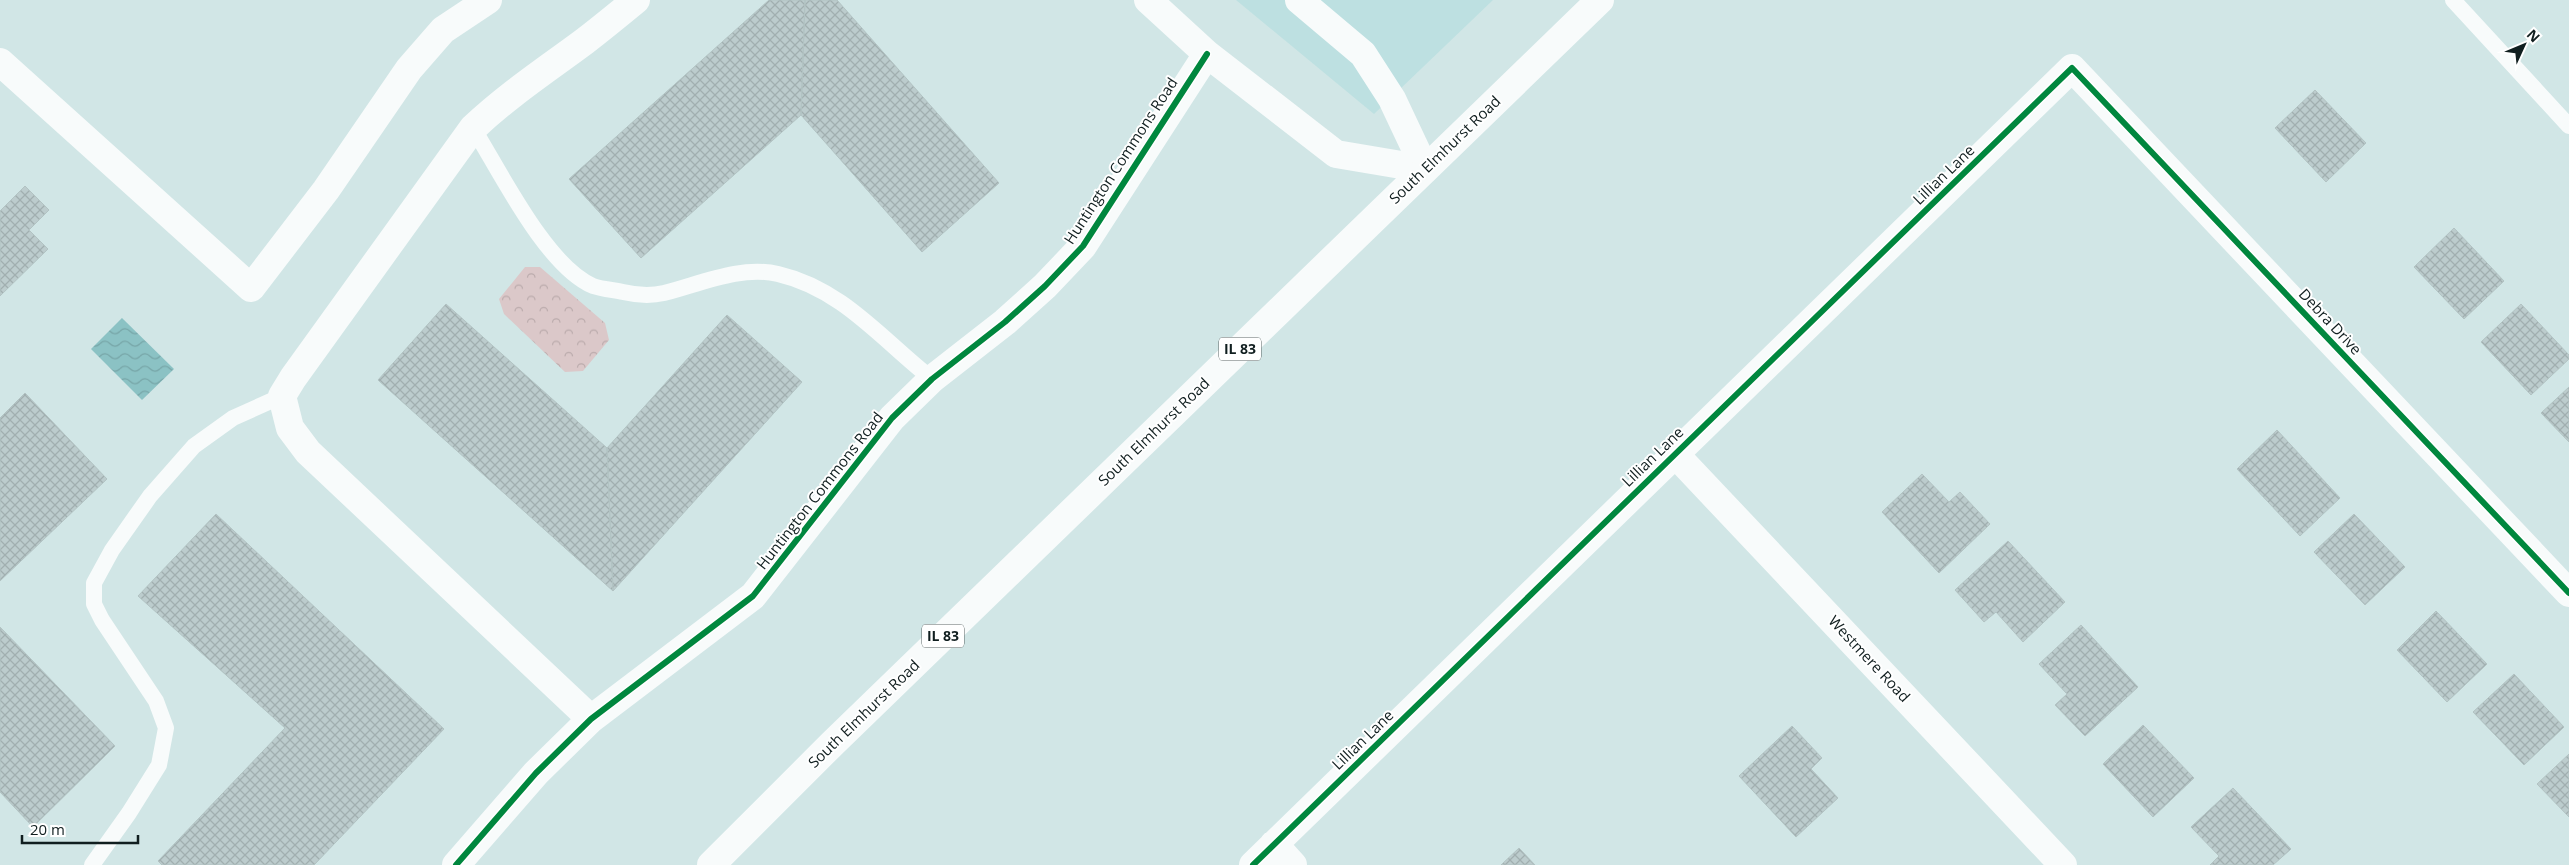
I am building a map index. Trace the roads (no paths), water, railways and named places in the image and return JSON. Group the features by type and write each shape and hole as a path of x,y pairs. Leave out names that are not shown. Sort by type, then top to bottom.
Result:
{"street":[{"path":"0,62 251,288 326,190 409,69 443,30 488,0"},
{"path":"591,719 308,452 290,428 282,396 473,128 503,100 585,41 636,0"},
{"path":"1148,0 1206,54 1336,154 1425,169"},
{"path":"1299,0 1363,54 1392,99 1425,169"},
{"name":"South Elmhurst Road","path":"711,865 839,737 1600,0"},
{"name":"Huntington Commons Road","path":"456,865 536,772 591,719 753,596 892,418 932,380 1005,322 1045,286 1083,246 1206,54"},
{"name":"Lillian Lane","path":"1252,865 2072,68"},
{"name":"Debra Drive","path":"2072,68 2569,593"},
{"name":"Westmere Road","path":"1675,454 2063,865"},
{"path":"1274,844 1293,865"}],"lane":[{"path":"2453,0 2569,126"},
{"path":"473,128 536,232 564,265 593,286 636,295 660,294 746,272 777,274 808,284 843,302 932,380"},
{"path":"92,865 129,813 159,765 166,728 156,701 102,620 94,604 94,584 112,550 150,496 194,446 233,418 282,396"}],"water":[{"path":"122,318 174,369 142,400 91,349"}]}
